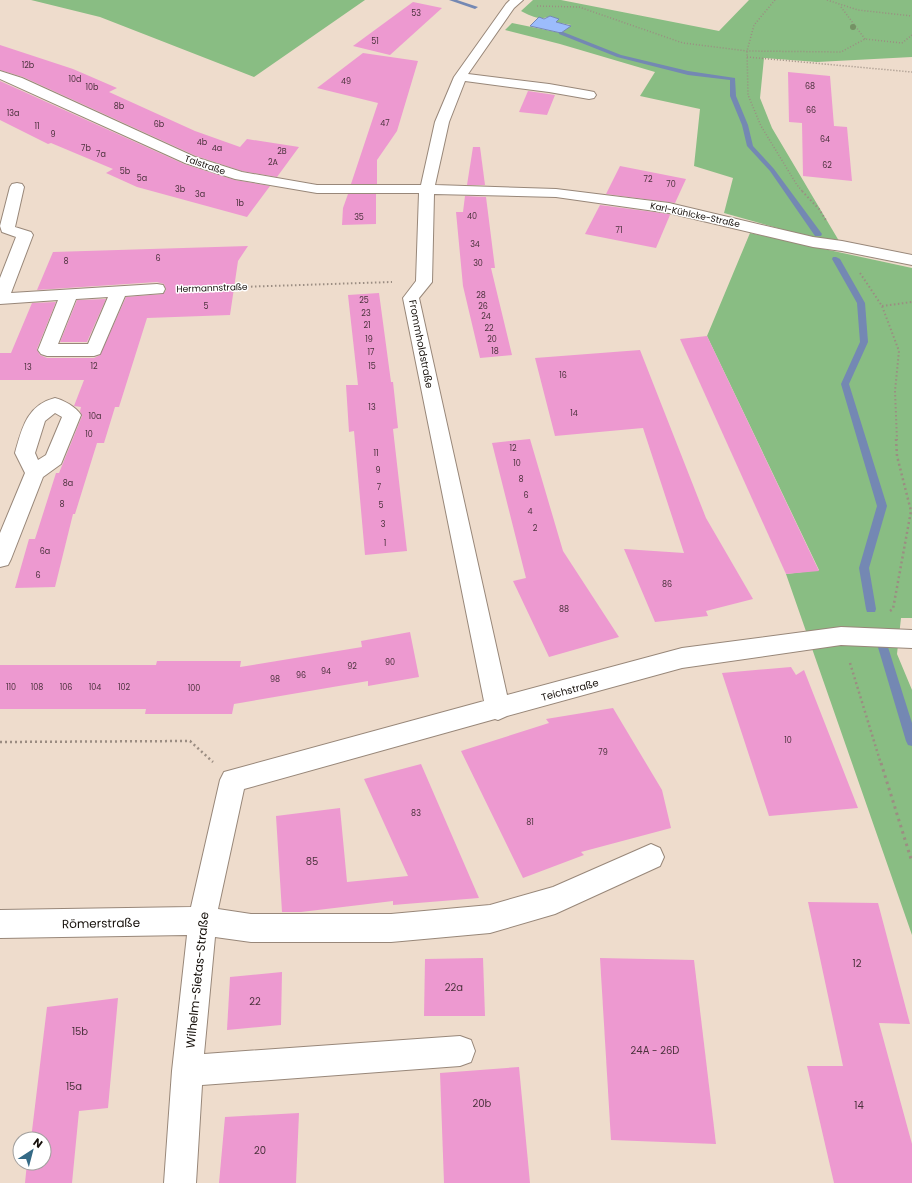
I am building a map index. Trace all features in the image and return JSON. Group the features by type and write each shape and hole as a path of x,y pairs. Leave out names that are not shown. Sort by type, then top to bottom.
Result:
{"street":[{"path":"424,282 427,189 442,122 460,77 513,3"},
{"name":"Talstraße","path":"0,75 17,81 190,160 240,176 318,189 427,189"},
{"path":"460,77 549,88 588,95"},
{"path":"17,187 7,229 25,235 0,299 156,289"},
{"name":"Karl-Kühlcke-Straße","path":"427,189 556,193 669,208 813,242 842,246 912,260"},
{"name":"Frommholdstraße","path":"424,282 411,298 498,710"},
{"path":"69,295 47,350 94,350 118,292"},
{"path":"0,559 35,473"},
{"name":"Teichstraße","path":"233,780 498,710 682,658 841,636 912,638"},
{"name":"Wilhelm-Sietas-Straße","path":"180,1183 187,1071 202,921 233,780"},
{"name":"Römerstraße","path":"0,924 202,921 251,928 391,928 490,918 555,900 651,856"},
{"path":"187,1071 460,1051"}],"path":[{"path":"775,0 754,26 747,51 748,95 761,126 797,185 819,209 882,306 899,351 895,391 897,456 911,511 893,609 887,612"},
{"path":"826,0 841,6 873,12 912,16"},
{"path":"513,3 579,7 683,43 747,51 841,52 865,39 902,43 912,35"},
{"path":"841,6 865,39"},
{"path":"747,57 912,72"},
{"name":"Hermannstraße","path":"156,289 424,282"},
{"path":"882,306 912,302"},
{"path":"841,636 912,862"},
{"path":"0,742 190,741 233,780"}],"green space":[{"path":"31,0 365,0 254,77 100,17"},
{"path":"533,0 561,0 719,31 749,0 912,0 912,57 817,62 764,58 760,98 772,128 842,246 724,213 733,178 694,166 700,109 640,96 655,72 560,44 505,30 512,23 561,33 571,25 555,22 558,19 550,16 539,18 521,11"},
{"path":"750,233 912,268 912,618 901,618 897,654 912,690 912,935 786,574 819,570 707,336"}],"water":[{"path":"550,16 559,19 556,22 571,26 561,33 530,26 539,17 544,19"}],"building":[{"path":"413,2 442,8 390,55 353,46"},
{"path":"0,45 73,69 117,88 109,92 195,131 240,147 247,139 299,147 277,177 242,171 196,156 23,77 0,70"},
{"path":"363,53 418,61 397,131 377,160 377,184 351,184 378,103 317,88"},
{"path":"788,72 830,76 834,126 847,127 852,181 803,176 802,123 789,122"},
{"path":"0,81 184,164 235,180 270,186 247,217 137,187 106,173 113,169 51,143 48,144 0,120"},
{"path":"528,91 555,95 547,115 519,112"},
{"path":"473,147 480,147 485,185 467,185"},
{"path":"620,166 686,179 675,203 606,194"},
{"path":"348,194 376,194 376,224 342,225 343,208"},
{"path":"465,196 486,197 495,268 491,268 512,355 480,358 463,286 456,212 463,212"},
{"path":"600,205 670,215 656,248 585,234"},
{"path":"248,246 238,261 230,315 147,318 119,407 115,407 104,443 97,443 75,514 73,514 55,587 15,588 29,539 35,539 56,473 59,473 82,416 80,411 81,407 74,406 84,380 0,380 0,353 11,353 32,303 56,302 37,349 40,355 47,358 94,358 100,355 126,297 163,294 166,290 164,284 157,282 37,290 53,252"},
{"path":"379,293 391,382 393,382 398,428 393,429 407,551 365,555 354,431 349,432 346,385 358,385 348,295"},
{"path":"106,299 87,342 60,342 77,300"},
{"path":"707,336 819,571 786,574 680,339"},
{"path":"640,350 706,518 753,599 706,611 708,616 655,622 624,549 684,553 643,428 555,436 535,358"},
{"path":"530,439 563,551 619,637 549,657 513,581 526,578 492,443"},
{"path":"410,632 419,677 368,686 368,681 234,704 232,714 145,714 146,709 0,709 0,665 156,665 157,661 241,661 240,667 362,647 361,641"},
{"path":"791,667 796,675 804,670 858,808 769,816 722,673"},
{"path":"613,708 662,790 671,828 581,852 584,855 523,878 461,751 549,723 546,719"},
{"path":"421,764 479,898 393,905 393,901 301,912 282,912 276,816 340,808 347,882 408,876 364,779"},
{"path":"808,902 878,903 910,1024 879,1023 912,1144 912,1183 834,1183 807,1066 843,1066"},
{"path":"483,958 485,1016 424,1016 425,959"},
{"path":"600,958 694,960 716,1144 611,1140"},
{"path":"282,972 281,1025 227,1030 230,977"},
{"path":"118,998 108,1108 79,1111 72,1183 25,1183 26,1171 52,1171 52,1131 32,1131 47,1007"},
{"path":"519,1067 530,1183 444,1183 440,1073"},
{"path":"299,1113 296,1183 219,1183 225,1117"}],"waterway":[{"path":"452,0 475,7"},
{"path":"561,33 619,56 688,73 733,79 733,96 745,125 750,146 772,170 818,234"},
{"path":"836,259 861,303 864,342 845,384 882,506 864,568 871,609"},
{"path":"882,644 912,741"}]}
